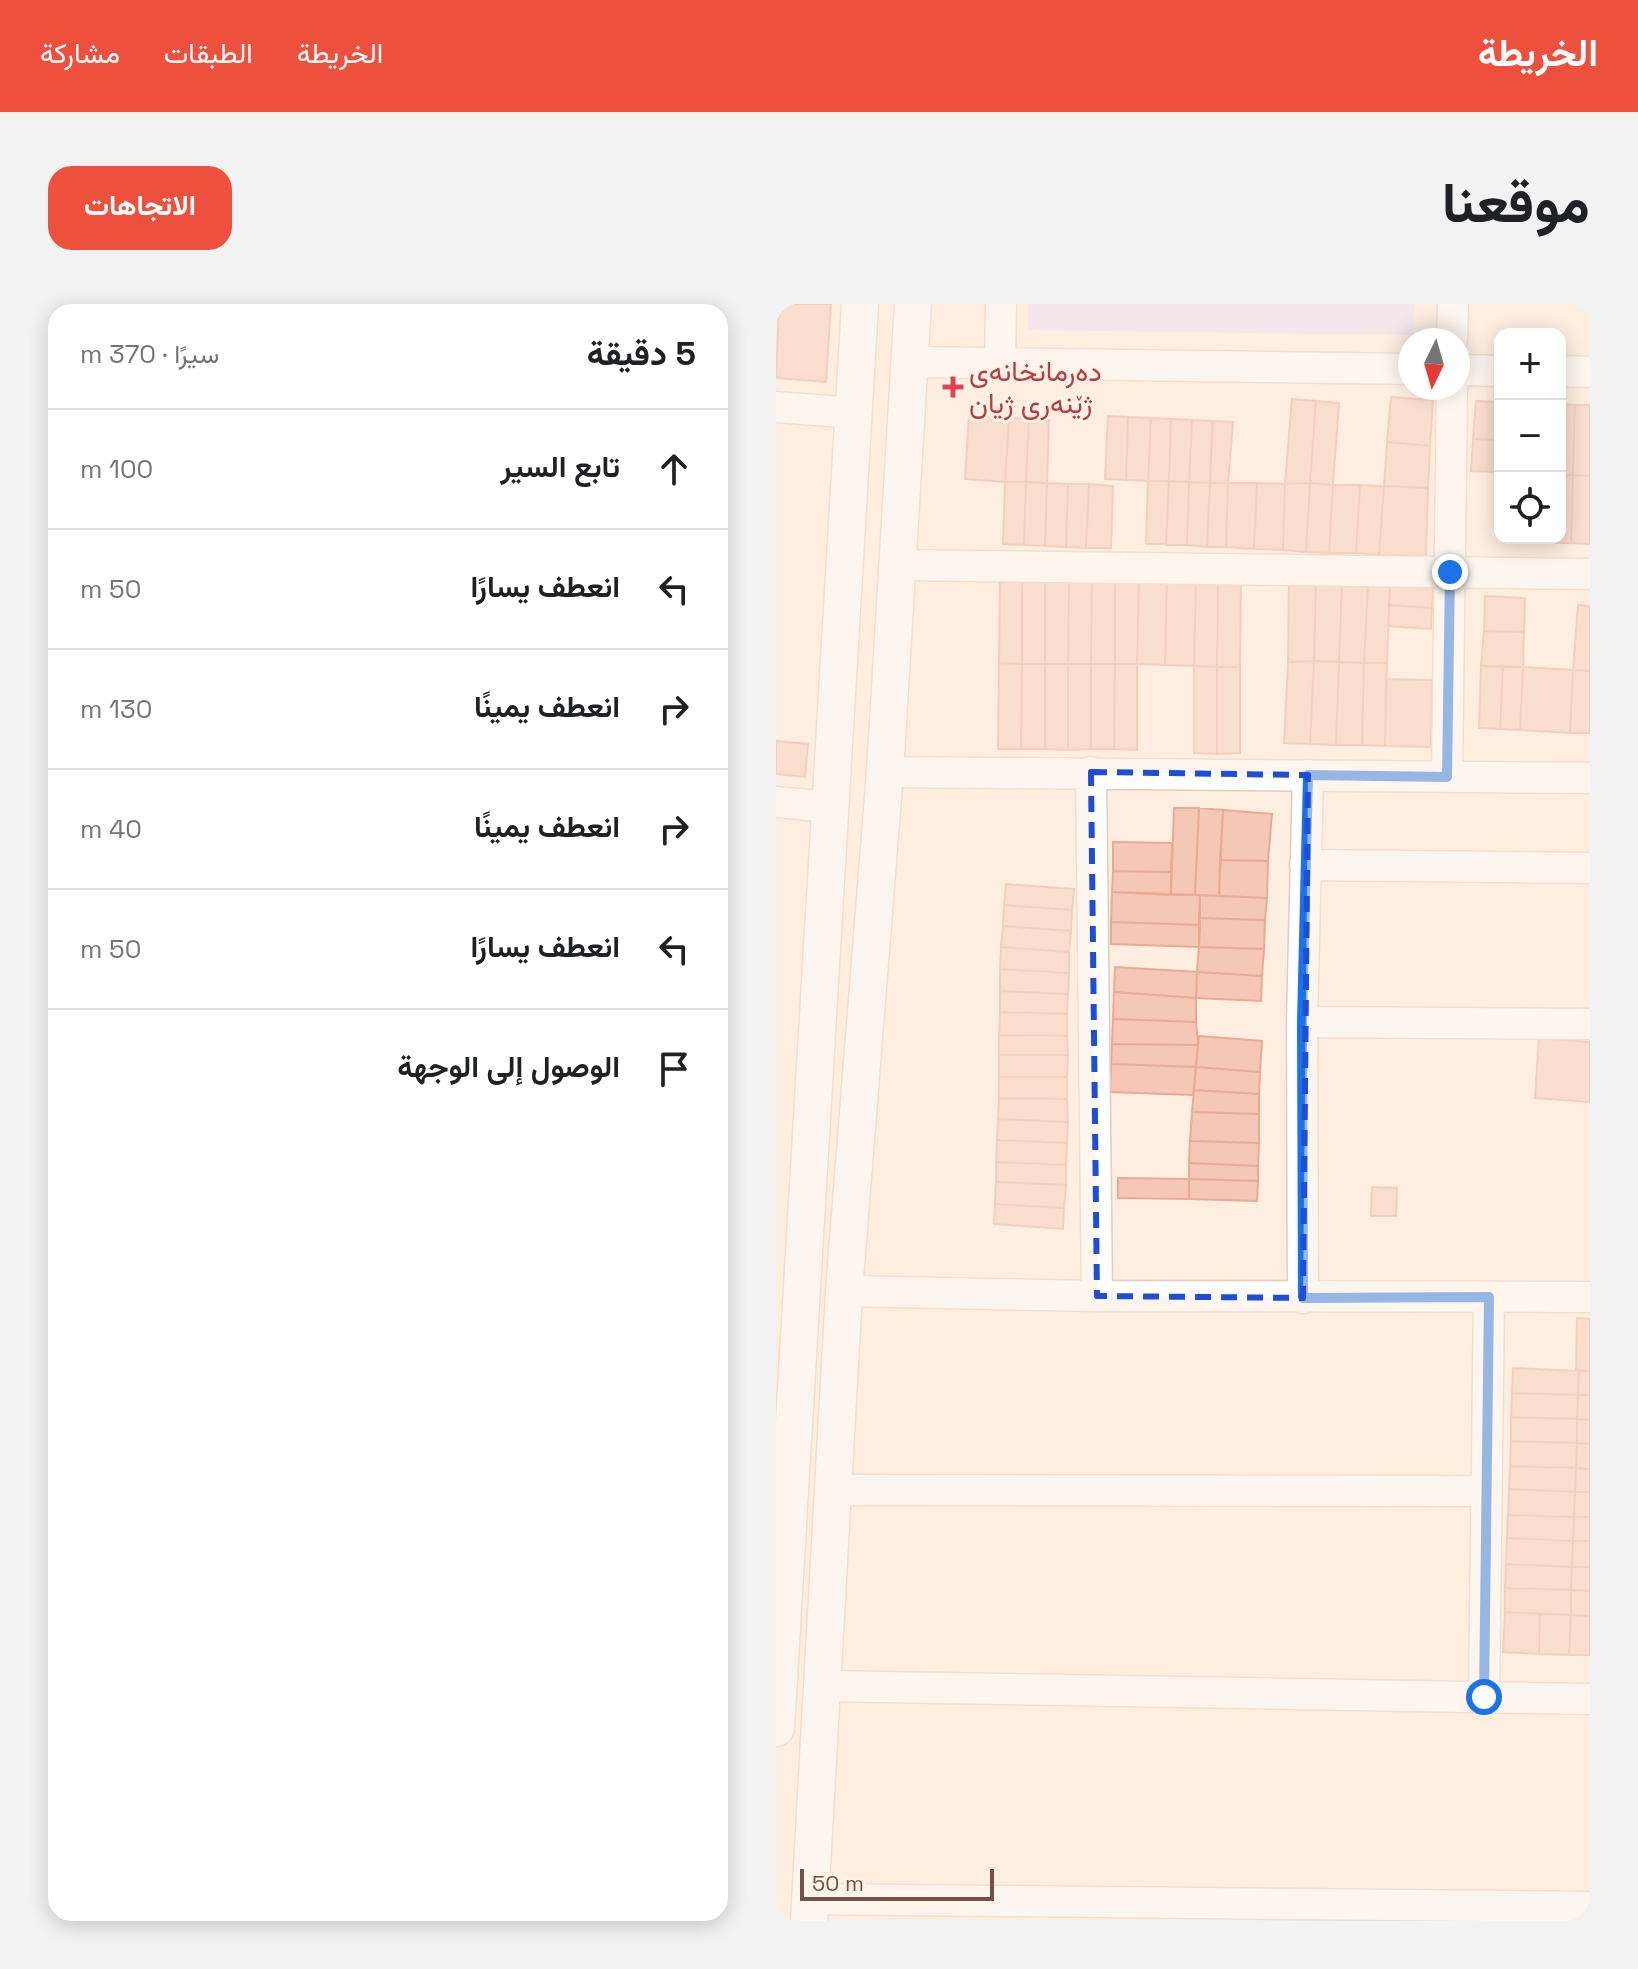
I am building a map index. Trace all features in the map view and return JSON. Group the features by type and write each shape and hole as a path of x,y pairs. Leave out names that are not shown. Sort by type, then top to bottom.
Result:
{"street":[{"path":"776,1728 788,1294 816,1025 860,304"},
{"path":"913,304 885,772 844,1291 810,1910 1528,1915 1590,1907"},
{"path":"1000,363 1001,304"},
{"path":"1452,328 1453,304"},
{"path":"910,362 1398,369"},
{"path":"1470,370 1494,371"},
{"path":"1566,371 1590,372"},
{"path":"1447,777 1452,400"},
{"path":"776,407 854,413"},
{"path":"898,565 1590,574"},
{"path":"885,772 1590,778"},
{"path":"1091,772 1097,1296"},
{"path":"1303,1298 1302,1022 1308,775"},
{"path":"776,802 829,807"},
{"path":"1305,865 1590,868"},
{"path":"1302,1022 1590,1024"},
{"path":"816,1025 865,1029"},
{"path":"844,1291 1303,1298 1590,1297"},
{"path":"1484,1697 1489,1297"},
{"path":"833,1490 1486,1491"},
{"path":"822,1686 1590,1699"}],"highlighted area":[{"path":"1091,772 1308,775 1303,1298 1097,1296"}],"shaded area":[{"path":"1028,304 1414,304 1414,328 1398,328 1398,335 1028,330"}],"building":[{"path":"779,304 831,304 826,382 776,378"},
{"path":"1391,397 1398,400 1433,400 1430,446 1387,442"},
{"path":"1292,399 1316,401 1310,483 1285,484"},
{"path":"1316,401 1339,403 1333,485 1310,483"},
{"path":"1476,401 1494,402 1494,440 1473,439"},
{"path":"1566,404 1575,405 1573,475 1566,475"},
{"path":"1575,405 1590,405 1590,476 1573,475"},
{"path":"969,415 1009,418 1005,482 965,479"},
{"path":"1108,416 1128,417 1126,480 1105,479"},
{"path":"1128,417 1151,418 1148,481 1126,480"},
{"path":"1009,418 1029,419 1026,482 1005,482"},
{"path":"1151,418 1171,419 1169,481 1148,481"},
{"path":"1029,419 1049,420 1047,483 1026,482"},
{"path":"1171,419 1192,420 1189,482 1169,481"},
{"path":"1192,420 1212,421 1210,483 1189,482"},
{"path":"1213,421 1233,422 1228,483 1210,483"},
{"path":"1473,439 1494,440 1494,472 1471,471"},
{"path":"1387,442 1430,446 1428,488 1384,486"},
{"path":"1566,475 1573,475 1571,543 1566,543"},
{"path":"1573,475 1590,476 1590,544 1571,543"},
{"path":"1148,481 1169,481 1166,544 1146,544"},
{"path":"1169,481 1189,482 1187,545 1166,545"},
{"path":"1005,482 1026,482 1024,545 1003,544"},
{"path":"1026,482 1047,483 1045,546 1024,545"},
{"path":"1189,482 1210,483 1207,547 1187,545"},
{"path":"1047,483 1068,484 1066,547 1045,546"},
{"path":"1210,483 1228,483 1226,547 1207,547"},
{"path":"1228,483 1257,483 1254,549 1226,547"},
{"path":"1257,483 1285,484 1283,550 1254,549"},
{"path":"1310,483 1333,485 1329,553 1306,552"},
{"path":"1310,483 1306,552 1283,550 1285,484"},
{"path":"1068,484 1089,484 1086,548 1066,547"},
{"path":"1089,484 1113,486 1111,548 1086,548"},
{"path":"1333,485 1360,485 1356,553 1329,553"},
{"path":"1360,485 1384,486 1379,555 1356,553"},
{"path":"1384,486 1428,488 1426,556 1379,555"},
{"path":"1000,577 1022,578 1022,664 999,663"},
{"path":"1022,578 1045,578 1045,664 1022,664"},
{"path":"1045,578 1069,578 1068,664 1045,664"},
{"path":"1069,578 1092,578 1091,664 1068,664"},
{"path":"1092,578 1115,578 1115,664 1091,664"},
{"path":"1115,578 1139,579 1137,664 1115,664"},
{"path":"1139,579 1167,579 1165,665 1137,664"},
{"path":"1167,579 1196,580 1194,666 1165,665"},
{"path":"1196,580 1218,581 1217,667 1194,666"},
{"path":"1218,581 1241,582 1240,667 1217,667"},
{"path":"1316,581 1314,661 1288,662 1289,582"},
{"path":"1316,581 1342,583 1339,662 1314,661"},
{"path":"1342,583 1368,583 1364,663 1339,662"},
{"path":"1368,583 1390,584 1387,663 1364,663"},
{"path":"1390,584 1434,587 1432,608 1389,605"},
{"path":"1485,596 1525,598 1524,632 1484,631"},
{"path":"1389,605 1432,608 1431,629 1388,626"},
{"path":"1578,605 1590,606 1590,671 1573,670"},
{"path":"1484,631 1524,632 1523,667 1481,666"},
{"path":"1314,661 1310,744 1284,743 1288,662"},
{"path":"1314,661 1339,662 1336,745 1310,744"},
{"path":"1339,662 1364,663 1362,745 1336,745"},
{"path":"999,663 1022,664 1021,749 998,749"},
{"path":"1364,663 1387,663 1385,746 1362,745"},
{"path":"1022,664 1045,664 1045,749 1021,749"},
{"path":"1045,664 1068,664 1068,750 1045,749"},
{"path":"1068,664 1091,664 1091,749 1068,750"},
{"path":"1091,664 1115,664 1114,749 1091,749"},
{"path":"1115,664 1137,664 1137,750 1114,749"},
{"path":"1194,666 1217,667 1217,754 1194,753"},
{"path":"1481,666 1503,667 1500,729 1479,728"},
{"path":"1217,667 1240,667 1240,753 1217,754"},
{"path":"1503,667 1523,667 1520,730 1500,729"},
{"path":"1523,667 1573,670 1570,733 1520,730"},
{"path":"1573,670 1590,671 1590,733 1570,733"},
{"path":"1386,679 1432,680 1431,747 1385,746"},
{"path":"776,741 808,744 805,777 776,774"},
{"path":"1174,808 1199,808 1195,895 1171,895"},
{"path":"1199,808 1223,810 1219,896 1195,895"},
{"path":"1223,810 1272,814 1268,861 1220,860"},
{"path":"1113,842 1172,843 1171,872 1113,871"},
{"path":"1220,860 1268,861 1267,898 1219,896"},
{"path":"1113,871 1171,872 1171,895 1112,892"},
{"path":"1006,884 1074,889 1072,910 1004,905"},
{"path":"1112,892 1200,895 1200,925 1111,922"},
{"path":"1200,895 1267,898 1265,920 1199,918"},
{"path":"1004,905 1072,910 1071,931 1003,926"},
{"path":"1199,918 1265,920 1264,949 1199,947"},
{"path":"1111,922 1200,925 1199,947 1111,944"},
{"path":"1003,926 1071,931 1069,952 1001,947"},
{"path":"1001,947 1069,952 1069,973 1000,969"},
{"path":"1199,947 1264,949 1262,976 1197,972"},
{"path":"1115,967 1197,972 1196,998 1114,992"},
{"path":"1000,969 1069,973 1068,994 1000,991"},
{"path":"1197,972 1262,976 1261,1001 1196,998"},
{"path":"1000,991 1068,994 1067,1014 1000,1012"},
{"path":"1114,992 1196,998 1196,1022 1113,1019"},
{"path":"1000,1012 1067,1014 1067,1036 999,1035"},
{"path":"1113,1019 1196,1022 1198,1045 1112,1044"},
{"path":"999,1035 1067,1036 1068,1055 999,1055"},
{"path":"1199,1036 1262,1041 1260,1072 1196,1067"},
{"path":"1539,1038 1590,1042 1590,1102 1535,1098"},
{"path":"1112,1044 1198,1045 1196,1067 1111,1064"},
{"path":"999,1055 1068,1055 1067,1077 999,1077"},
{"path":"1111,1064 1196,1067 1193,1095 1110,1092"},
{"path":"1196,1067 1260,1072 1259,1094 1194,1090"},
{"path":"999,1077 1067,1077 1067,1099 999,1098"},
{"path":"1194,1090 1259,1094 1259,1114 1192,1112"},
{"path":"999,1098 1067,1099 1068,1122 998,1119"},
{"path":"1192,1112 1259,1114 1259,1143 1190,1141"},
{"path":"998,1119 1068,1122 1067,1143 997,1140"},
{"path":"997,1140 1067,1143 1066,1165 996,1162"},
{"path":"1190,1141 1259,1143 1258,1166 1189,1163"},
{"path":"996,1162 1066,1165 1066,1185 996,1182"},
{"path":"1189,1163 1258,1166 1258,1181 1189,1179"},
{"path":"1118,1178 1189,1179 1189,1199 1118,1198"},
{"path":"1189,1179 1258,1181 1257,1201 1189,1199"},
{"path":"996,1182 1066,1185 1064,1208 995,1204"},
{"path":"1372,1187 1397,1188 1396,1216 1371,1216"},
{"path":"995,1204 1064,1208 1063,1229 994,1224"},
{"path":"1577,1318 1590,1319 1590,1371 1576,1370"},
{"path":"1513,1368 1579,1371 1578,1395 1512,1393"},
{"path":"1579,1371 1590,1371 1590,1395 1578,1395"},
{"path":"1512,1393 1578,1395 1577,1419 1511,1417"},
{"path":"1578,1395 1590,1395 1590,1420 1577,1419"},
{"path":"1511,1417 1577,1419 1577,1443 1511,1441"},
{"path":"1577,1419 1590,1420 1590,1444 1577,1443"},
{"path":"1511,1441 1577,1443 1576,1468 1510,1466"},
{"path":"1577,1443 1590,1444 1590,1469 1576,1468"},
{"path":"1510,1466 1576,1468 1575,1492 1509,1489"},
{"path":"1576,1468 1590,1469 1590,1492 1575,1492"},
{"path":"1509,1489 1575,1492 1574,1517 1508,1515"},
{"path":"1575,1492 1590,1492 1590,1517 1574,1517"},
{"path":"1508,1515 1574,1517 1573,1541 1507,1538"},
{"path":"1574,1517 1590,1517 1590,1541 1573,1541"},
{"path":"1507,1538 1573,1541 1572,1567 1506,1564"},
{"path":"1573,1541 1590,1541 1590,1567 1572,1567"},
{"path":"1506,1564 1572,1567 1571,1590 1505,1588"},
{"path":"1572,1567 1590,1567 1590,1591 1571,1590"},
{"path":"1505,1588 1571,1590 1571,1615 1505,1612"},
{"path":"1571,1590 1590,1591 1590,1616 1571,1615"},
{"path":"1505,1612 1540,1614 1539,1654 1503,1652"},
{"path":"1540,1614 1571,1615 1569,1655 1539,1654"},
{"path":"1571,1615 1590,1616 1590,1655 1569,1655"}],"place":[{"name":"دەرمانخانەی ژێنەری ژیان","path":"953,387"}],"route":[{"path":"1450,572 1447,777 1308,775 1302,1022 1303,1298 1489,1297 1484,1697"}]}
